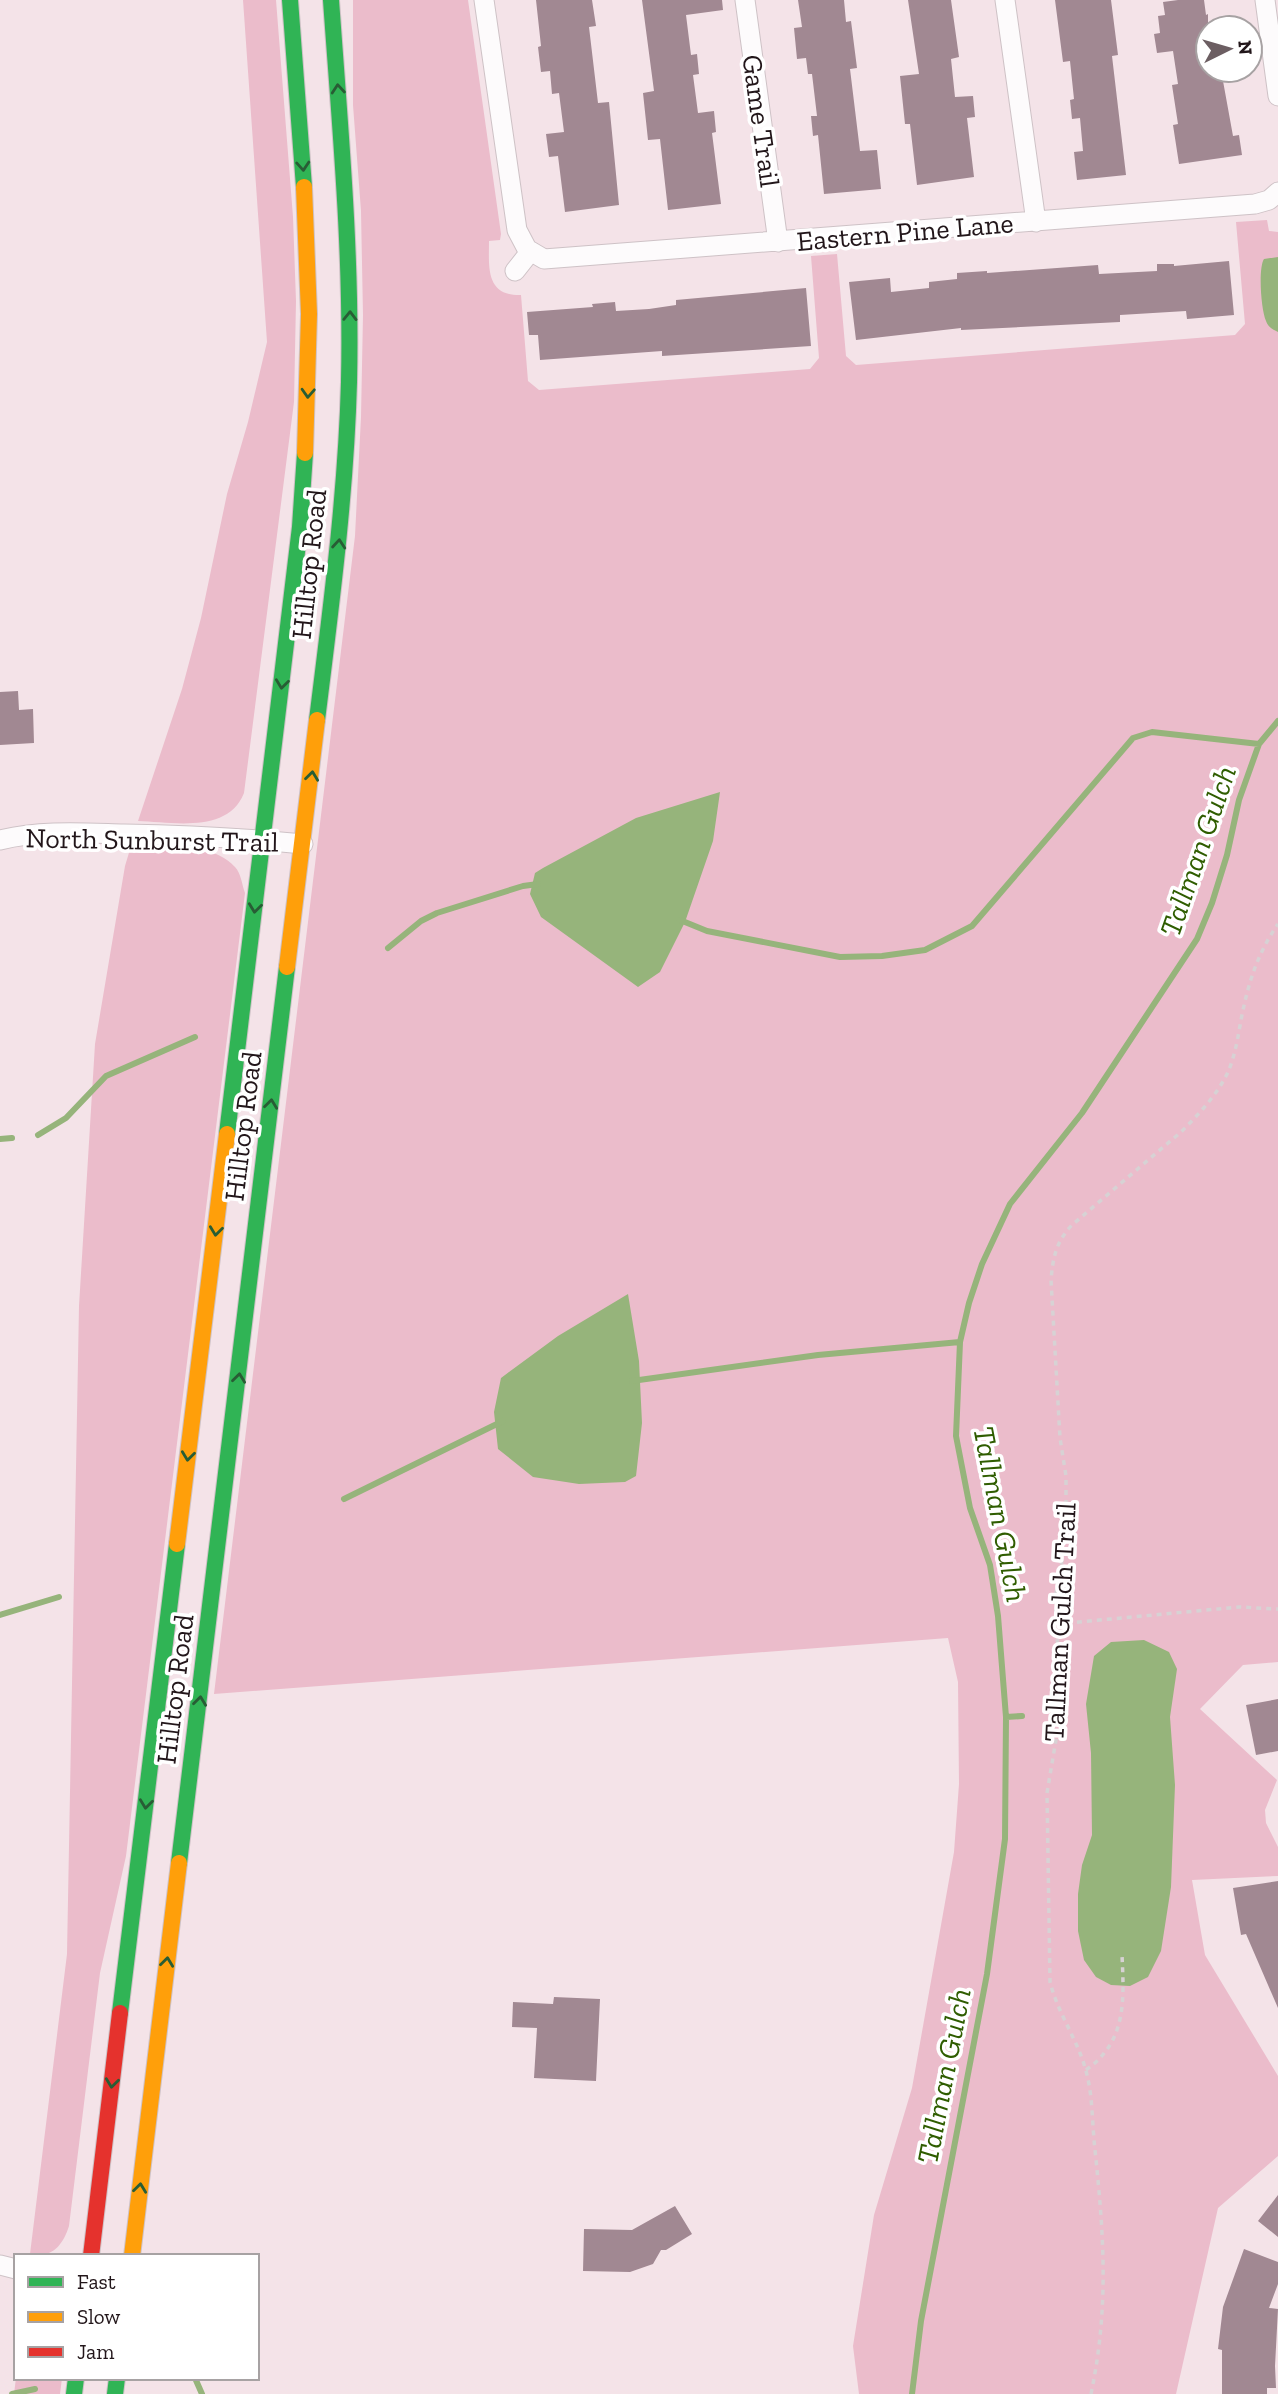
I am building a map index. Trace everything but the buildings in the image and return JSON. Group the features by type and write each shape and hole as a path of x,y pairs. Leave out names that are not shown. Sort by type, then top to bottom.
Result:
{"main road":[{"name":"Hilltop Road","path":"91,2254 298,548 308,382 306,218 290,0"},
{"name":"Hilltop Road","path":"132,2254 344,492 349,382 348,215 331,0"}],"street":[{"path":"484,0 517,230 520,240 530,252 515,271"},
{"name":"Game Trail","path":"745,0 778,242"},
{"path":"1005,0 1036,222"},
{"path":"1265,0 1278,96"},
{"name":"Eastern Pine Lane","path":"530,252 552,260 1036,222 1255,204 1269,200 1278,192"},
{"name":"North Sunburst Trail","path":"0,840 59,833 221,836 303,844"}],"path":[{"name":"Tallman Gulch Trail","path":"1091,2394 1100,2341 1105,2266 1104,2234 1086,2070 1054,1998 1050,1982 1047,1793 1059,1722 1055,1598 1062,1561 1066,1509 1066,1476 1060,1438 1051,1280 1054,1256 1061,1237 1072,1225 1181,1132 1216,1091 1233,1059 1258,955 1278,924"},
{"path":"1057,1624 1239,1607 1263,1606 1278,1609"},
{"path":"1086,2070 1105,2054 1119,2025 1124,1993 1122,1955"}],"shaded area":[{"path":"243,0 276,0 293,217 296,301 294,402 244,793 236,806 225,815 212,820 198,823 138,821 182,689 201,618 227,494 267,342"},
{"path":"353,0 468,0 501,234 500,240 489,241 490,269 495,285 509,294 521,295 528,381 539,390 810,369 819,358 811,256 837,254 846,356 856,365 1235,335 1245,324 1236,222 1267,220 1269,231 1278,232 1278,1662 1243,1665 1200,1709 1277,1780 1265,1810 1266,1823 1278,1847 1278,1876 1192,1880 1205,1955 1278,2076 1278,2156 1218,2208 1176,2394 859,2394 853,2346 874,2215 912,2088 954,1852 959,1784 958,1682 948,1638 214,1694 355,536 363,315 361,211 353,105"},
{"path":"1278,257 1278,332 1270,328 1266,321 1261,280 1264,259"},
{"path":"720,792 713,841 685,922 660,972 638,987 541,917 530,894 535,873 636,818"},
{"path":"131,846 200,849 213,852 235,867 245,893 126,1856 100,1973 69,2226 56,2249 45,2254 30,2254 67,1954 79,1306 95,1044 125,866"},
{"path":"628,1294 639,1361 642,1423 636,1476 625,1482 579,1484 533,1477 498,1449 494,1412 501,1378 558,1336"},
{"path":"1144,1640 1169,1652 1177,1669 1170,1717 1175,1785 1171,1887 1161,1951 1148,1977 1130,1986 1111,1985 1096,1977 1084,1960 1078,1931 1078,1894 1082,1865 1092,1835 1091,1753 1086,1704 1094,1656 1111,1642"},
{"path":"16,2380 62,2380 60,2394 14,2394"}],"waterway":[{"name":"Tallman Gulch","path":"912,2394 921,2321 987,1974 1005,1839 1006,1717 998,1616 990,1565 970,1508 956,1436 960,1342 982,1264 1010,1204 1082,1113 1197,939 1212,903 1227,855 1239,800 1259,744 1278,721"},
{"path":"680,920 707,931 840,957 882,956 925,950 972,926 1133,738 1152,732 1259,744"},
{"path":"388,948 421,921 437,913 523,886 538,884"},
{"path":"38,1135 66,1118 106,1076 195,1037"},
{"path":"0,1139 12,1138"},
{"path":"632,1381 818,1355 960,1342"},
{"path":"344,1499 503,1421"},
{"path":"0,1615 59,1597"},
{"path":"1006,1717 1022,1716"},
{"path":"196,2380 202,2394"},
{"path":"12,2394 35,2389"}],"traffic: fast":[{"path":"290,0 304,187"},
{"path":"317,720 341,509 349,382 347,238 331,0"},
{"path":"227,1134 300,527 305,453"},
{"path":"179,1863 287,967"},
{"path":"120,2013 177,1544"},
{"path":"74,2394 76,2380"},
{"path":"115,2394 117,2380"}],"traffic: slow":[{"path":"304,187 309,314 305,453"},
{"path":"287,967 317,720"},
{"path":"177,1544 227,1134"},
{"path":"132,2254 179,1863"}],"traffic: jam":[{"path":"91,2254 120,2013"}]}
